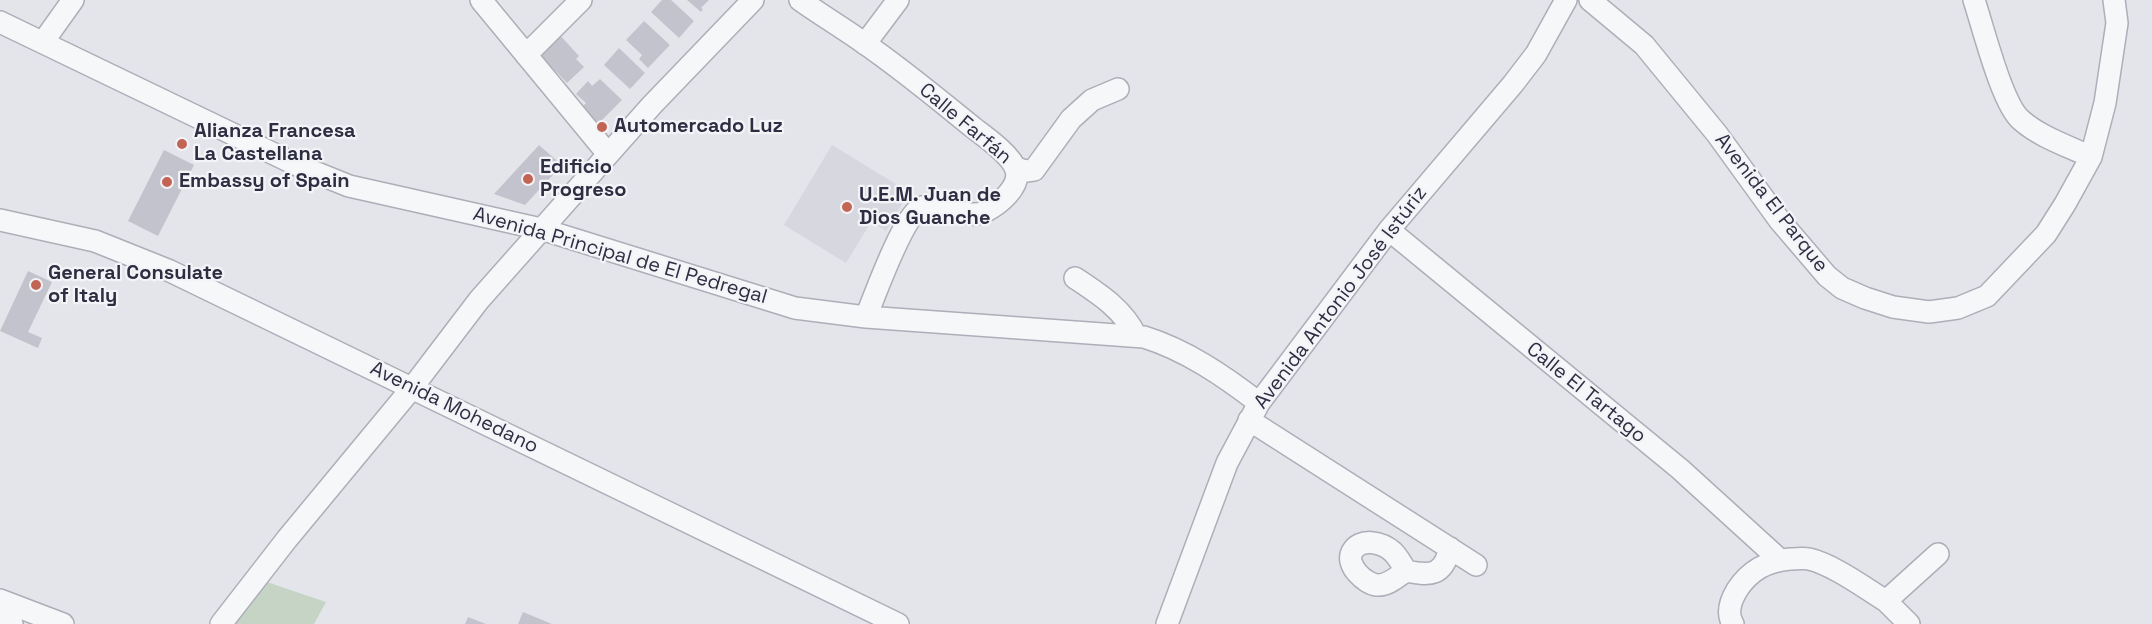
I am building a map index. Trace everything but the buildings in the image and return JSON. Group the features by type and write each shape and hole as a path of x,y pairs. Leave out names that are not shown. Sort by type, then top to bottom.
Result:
{"street":[{"path":"43,42 73,0"},
{"path":"481,0 608,154"},
{"path":"526,55 581,0"},
{"path":"221,624 287,539 412,388 479,300 608,154 753,0"},
{"name":"Calle Farfán","path":"800,0 865,44 975,129 1001,150 1016,168 1017,179 1014,186 1000,201 978,214 941,206 928,205 919,208 896,246 866,317"},
{"path":"865,44 898,0"},
{"name":"Avenida Antonio José Istúriz","path":"1167,624 1227,463 1254,411 1389,230 1536,54 1566,0"},
{"name":"Avenida El Parque","path":"1590,0 1644,45 1717,134 1780,221 1827,276 1842,288 1874,301 1893,307 1929,312 1958,308 1987,296 2046,234 2065,204 2091,157 2111,74 2117,23 2114,0"},
{"path":"1974,0 2012,110 2032,129 2091,157"},
{"name":"Avenida Principal de El Pedregal","path":"0,22 297,165 349,186 541,229 795,308 866,317 1136,336 1158,341 1192,358 1236,385 1254,411 1476,565"},
{"path":"1016,168 1026,171 1034,170 1071,119 1092,100 1119,89"},
{"name":"Avenida Mohedano","path":"0,220 95,241 170,271 898,624"},
{"name":"Calle El Tartago","path":"1389,230 1680,469 1780,560"},
{"path":"1075,278 1120,312 1129,322 1136,336"},
{"path":"1406,571 1426,575 1437,572 1446,562 1450,548"},
{"path":"1886,601 1938,554"},
{"path":"1733,624 1729,618 1731,600 1742,582 1760,565 1780,560 1808,558 1841,574 1886,601 1909,624"},
{"path":"0,600 63,624"},
{"path":"0,619 12,624"}],"shaded area":[{"name":"U.E.M. Juan de Dios Guanche","path":"832,145 909,192 886,231 871,222 846,263 784,225"}],"green space":[{"path":"255,578 326,602 314,624 231,624"}],"place":[{"name":"Automercado Luz","path":"602,127"},
{"name":"Alianza Francesa La Castellana","path":"182,144"},
{"name":"Edificio Progreso","path":"528,179"},
{"name":"Embassy of Spain","path":"167,182"},
{"name":"U.E.M. Juan de Dios Guanche","path":"847,207"},
{"name":"General Consulate of Italy","path":"36,285"}]}
